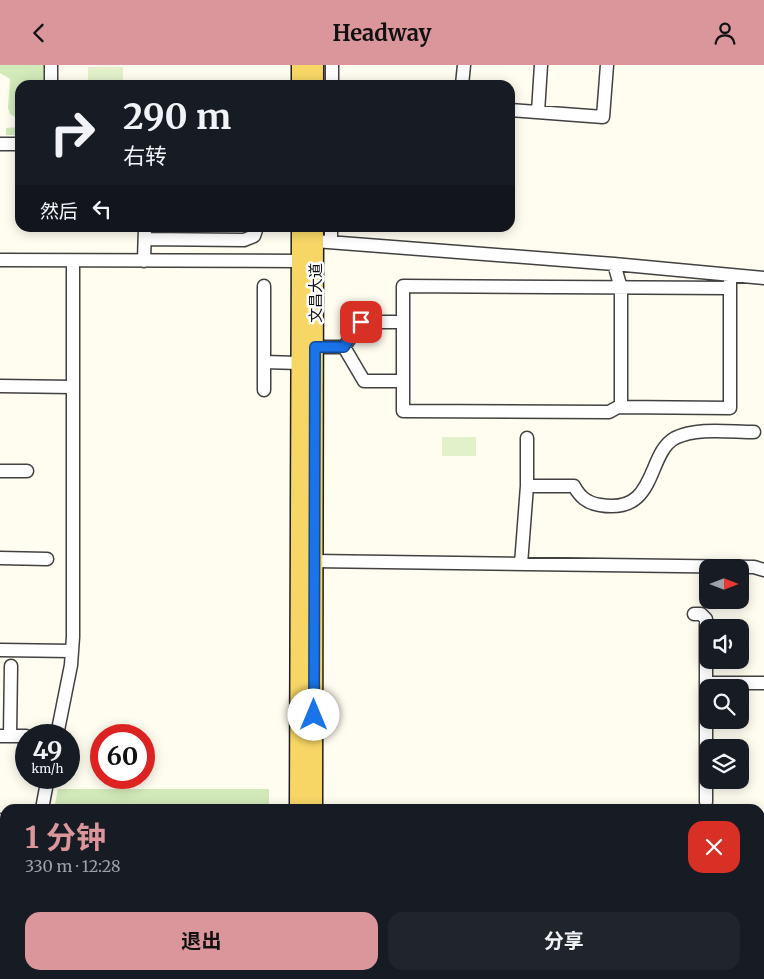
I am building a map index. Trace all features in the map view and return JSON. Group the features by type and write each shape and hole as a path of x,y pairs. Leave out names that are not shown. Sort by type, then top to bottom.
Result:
{"main road":[{"path":"300,65 300,80"},
{"path":"315,65 315,80"},
{"name":"文昌大道","path":"298,804 300,232"},
{"name":"文昌大道","path":"314,804 315,347 320,237"}],"street":[{"path":"51,65 51,80"},
{"path":"332,65 332,80"},
{"path":"462,80 464,65"},
{"path":"538,112 541,65"},
{"path":"515,110 603,117 607,65"},
{"path":"0,144 15,144"},
{"path":"144,261 145,233 244,240 254,236 255,232"},
{"path":"320,237 614,264 730,282"},
{"path":"0,260 300,261"},
{"path":"59,724 72,651 73,261"},
{"path":"614,264 621,288 621,407"},
{"path":"730,282 730,408 621,407 609,412 402,411 403,287 621,288 730,282 764,278"},
{"path":"264,286 264,390"},
{"path":"344,347 361,322 403,322"},
{"path":"315,347 344,347"},
{"path":"344,347 364,381 403,381"},
{"path":"264,362 299,363"},
{"path":"0,386 73,387"},
{"path":"527,486 574,486 581,498 591,503 602,506 624,503 643,491 648,484 661,452 674,439 698,433 754,432"},
{"path":"521,564 527,486 527,438"},
{"path":"0,471 27,471"},
{"path":"0,559 47,559"},
{"path":"314,561 754,567 764,570"},
{"path":"694,614 701,614 706,619 706,679"},
{"path":"0,650 72,651"},
{"path":"5,736 11,666"},
{"path":"749,683 764,683"},
{"path":"706,729 706,802"},
{"path":"43,804 46,789"}],"green space":[{"path":"0,65 46,65 46,80 15,80 15,117 10,114 8,108 10,79 0,73"},
{"path":"88,67 123,67 123,80 88,80"},
{"path":"15,127 15,135 6,135 6,128"},
{"path":"442,437 476,437 476,456 442,456"},
{"path":"58,789 269,789 269,804 55,804"}],"route":[{"path":"314,715 315,347 344,347 361,322"}]}
